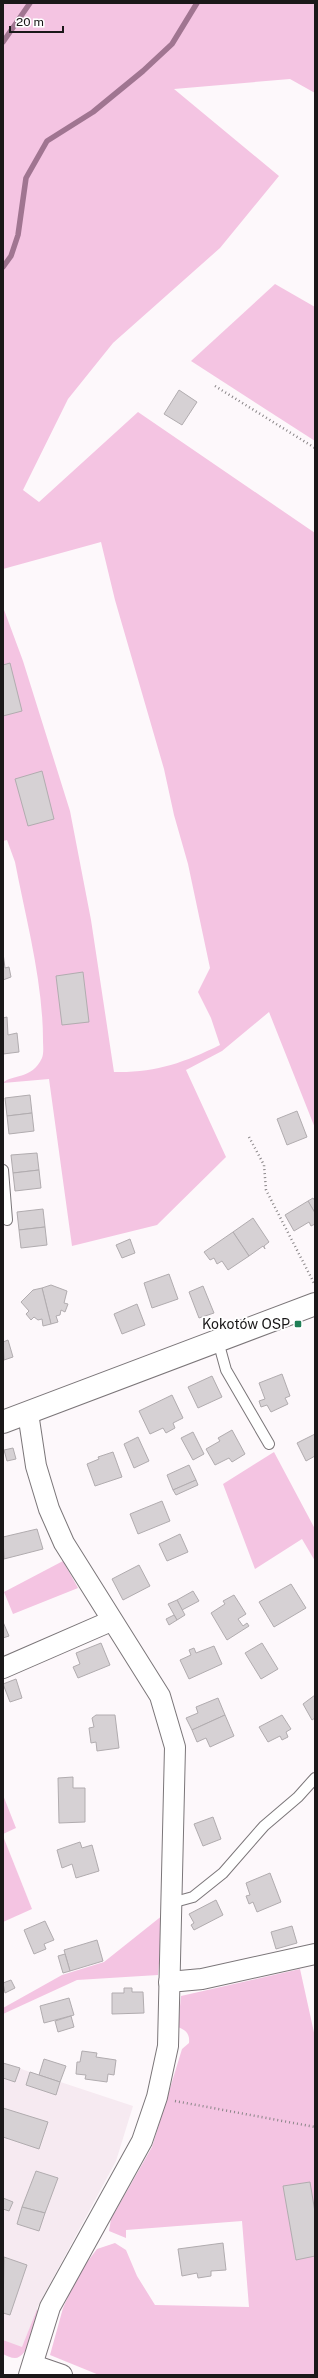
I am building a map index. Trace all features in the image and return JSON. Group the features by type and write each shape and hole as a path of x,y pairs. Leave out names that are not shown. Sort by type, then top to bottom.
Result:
{"street":[{"path":"3,1422 315,1304"},
{"path":"28,1413 36,1466 49,1509 64,1544 111,1621 160,1696 175,1747 168,2046 157,2097 142,2140 50,2307 31,2370 62,2375"},
{"path":"3,1668 111,1621"},
{"path":"169,1982 202,1979 315,1954"}],"lane":[{"path":"3,1170 8,1220"},
{"path":"218,1340 226,1370 269,1444"},
{"path":"171,1904 193,1897 223,1873 264,1826 298,1797 315,1778"}],"path":[{"path":"214,386 315,448"},
{"path":"249,1137 264,1165 266,1190 315,1285"},
{"path":"157,2097 315,2127"}],"shaded area":[{"path":"3,3 315,3 315,93 290,79 174,89 279,176 220,248 113,343 68,399 23,490 39,502 138,412 315,533 315,1128 269,1012 222,1051 186,1070 226,1157 157,1225 72,1246 49,1079 3,1083 11,1078 33,1070 42,1058 43,1049 40,996 33,951 15,862 7,840 3,841 3,607 23,661 70,811 91,920 114,1072 143,1071 168,1066 194,1057 220,1045 211,1018 198,992 210,968 188,864 174,815 164,769 115,600 101,542 3,569"},
{"path":"275,284 315,307 315,441 191,361"},
{"path":"274,1452 315,1529 315,1561 302,1539 255,1569 223,1484"},
{"path":"63,1561 78,1588 13,1614 4,1592"},
{"path":"3,1795 16,1828 3,1834"},
{"path":"3,1836 32,1909 3,1922"},
{"path":"163,1915 158,1975 77,1980 3,2014 3,2008 62,1975 104,1962"},
{"path":"300,1969 315,2037 315,2375 99,2375 50,2355 63,2308 78,2274 97,2249 115,2243 126,2250 137,2276 155,2305 249,2307 242,2221 126,2230 126,2238 109,2231 111,2219 152,2147 182,2049 189,2043 187,2033 178,2027 181,1996"},
{"path":"3,2063 133,2106 116,2161 38,2306 22,2348 3,2340"},
{"path":"37,2309 40,2316 31,2341 24,2353 20,2357 15,2358 3,2354 3,2340 22,2347"}],"building":[{"path":"179,390 197,402 182,425 164,414"},
{"path":"10,663 22,711 3,716 3,665"},
{"path":"42,771 54,819 28,826 15,779"},
{"path":"3,953 5,968 9,967 11,977 3,980"},
{"path":"83,972 89,1022 62,1025 56,976"},
{"path":"7,1017 8,1035 17,1033 19,1052 3,1054 3,1018"},
{"path":"30,1095 32,1113 7,1116 5,1098"},
{"path":"297,1111 307,1137 287,1145 277,1119"},
{"path":"32,1113 34,1131 9,1134 7,1116"},
{"path":"37,1153 39,1170 13,1173 11,1155"},
{"path":"39,1170 41,1188 15,1191 13,1173"},
{"path":"313,1198 315,1201 315,1213 308,1201"},
{"path":"308,1201 315,1213 315,1224 311,1226 309,1222 294,1231 285,1215"},
{"path":"43,1209 45,1227 19,1230 17,1212"},
{"path":"253,1218 269,1242 264,1246 265,1249 263,1246 249,1256 233,1232"},
{"path":"45,1227 47,1245 21,1248 19,1230"},
{"path":"233,1232 249,1256 228,1270 222,1261 217,1264 214,1258 210,1260 204,1252"},
{"path":"130,1239 135,1253 122,1258 116,1245"},
{"path":"169,1274 178,1299 152,1308 144,1283"},
{"path":"51,1285 67,1291 64,1303 68,1304 65,1312 61,1310 60,1315 56,1316 58,1322 51,1324 42,1288"},
{"path":"203,1286 214,1313 199,1318 189,1292"},
{"path":"42,1288 51,1324 43,1326 42,1319 38,1320 34,1317 31,1320 26,1314 29,1311 21,1302 33,1290"},
{"path":"137,1304 145,1325 122,1334 114,1314"},
{"path":"8,1340 13,1357 4,1360 3,1342"},
{"path":"282,1374 290,1396 285,1398 288,1404 271,1412 267,1405 261,1407 259,1401 265,1399 259,1383"},
{"path":"212,1376 222,1397 198,1408 188,1387"},
{"path":"172,1395 183,1418 173,1423 175,1428 166,1433 163,1428 150,1434 139,1411"},
{"path":"232,1430 245,1454 232,1462 229,1458 215,1465 206,1449 220,1441 218,1438"},
{"path":"193,1432 204,1454 193,1460 181,1438"},
{"path":"315,1434 315,1456 306,1461 297,1443"},
{"path":"138,1437 149,1461 134,1468 124,1444"},
{"path":"13,1448 16,1459 7,1461 4,1450"},
{"path":"113,1452 122,1477 95,1486 87,1464 99,1459 98,1457"},
{"path":"189,1465 196,1480 173,1490 167,1475"},
{"path":"196,1480 198,1485 176,1495 173,1490"},
{"path":"162,1501 170,1521 138,1534 130,1514"},
{"path":"37,1529 43,1549 4,1559 3,1537"},
{"path":"180,1534 188,1552 167,1561 159,1544"},
{"path":"139,1565 150,1586 123,1600 112,1579"},
{"path":"291,1584 306,1608 274,1627 259,1602"},
{"path":"193,1591 199,1601 182,1610 177,1600"},
{"path":"234,1595 246,1614 238,1619 243,1626 247,1623 249,1626 227,1640 211,1613 225,1604 223,1601"},
{"path":"177,1600 185,1615 177,1620 168,1604"},
{"path":"174,1615 177,1620 169,1625 166,1619"},
{"path":"3,1622 9,1636 3,1638"},
{"path":"101,1643 110,1665 78,1678 73,1667 80,1664 76,1653"},
{"path":"262,1643 278,1669 261,1679 245,1653"},
{"path":"214,1646 222,1664 189,1679 180,1660 191,1655 189,1650 194,1648 196,1653"},
{"path":"16,1679 22,1698 10,1702 3,1684"},
{"path":"315,1695 315,1718 312,1720 303,1704"},
{"path":"218,1698 225,1715 192,1730 186,1718 198,1713 196,1707"},
{"path":"96,1715 115,1715 119,1748 97,1751 96,1742 91,1743 89,1728 94,1727 92,1718"},
{"path":"225,1715 234,1736 210,1747 206,1738 197,1742 192,1730"},
{"path":"282,1715 291,1729 286,1732 288,1737 282,1740 280,1736 268,1742 259,1727"},
{"path":"73,1777 73,1788 85,1788 85,1822 59,1823 58,1778"},
{"path":"213,1817 221,1839 203,1846 194,1824"},
{"path":"80,1842 82,1848 92,1845 99,1871 76,1878 72,1864 62,1868 57,1850"},
{"path":"270,1873 281,1902 257,1912 253,1902 249,1904 246,1896 250,1895 246,1883"},
{"path":"216,1900 223,1915 194,1930 191,1925 194,1923 189,1914"},
{"path":"45,1921 54,1940 44,1944 46,1949 34,1954 24,1930"},
{"path":"292,1926 297,1943 276,1949 271,1932"},
{"path":"97,1940 103,1961 70,1971 64,1950"},
{"path":"65,1954 70,1971 63,1973 58,1956"},
{"path":"11,1980 15,1988 5,1993 3,1983"},
{"path":"124,1988 132,1988 132,1992 143,1992 144,2013 112,2014 112,1993 124,1993"},
{"path":"69,1998 74,2015 44,2023 40,2006"},
{"path":"71,2016 74,2027 58,2032 55,2021"},
{"path":"82,2051 97,2053 96,2057 116,2060 114,2075 108,2074 107,2082 85,2079 86,2075 76,2074 77,2062 80,2062"},
{"path":"44,2059 66,2066 60,2082 39,2075"},
{"path":"3,2063 20,2068 15,2082 3,2078"},
{"path":"30,2072 60,2082 56,2095 26,2085"},
{"path":"3,2108 48,2122 39,2149 3,2137"},
{"path":"36,2171 58,2178 45,2213 22,2207"},
{"path":"310,2182 315,2212 315,2256 296,2260 283,2186"},
{"path":"3,2198 13,2202 9,2211 3,2209"},
{"path":"22,2207 45,2213 39,2231 17,2224"},
{"path":"223,2243 226,2270 211,2271 211,2276 198,2278 197,2273 182,2276 178,2249"},
{"path":"4,2257 27,2265 10,2315 3,2313"}],"waterway":[{"path":"3,42 30,3"},
{"path":"3,267 11,256 18,235 26,178 47,141 93,112 143,71 172,44 197,3"}],"place":[{"name":"Kokotów OSP","path":"298,1324"}]}
